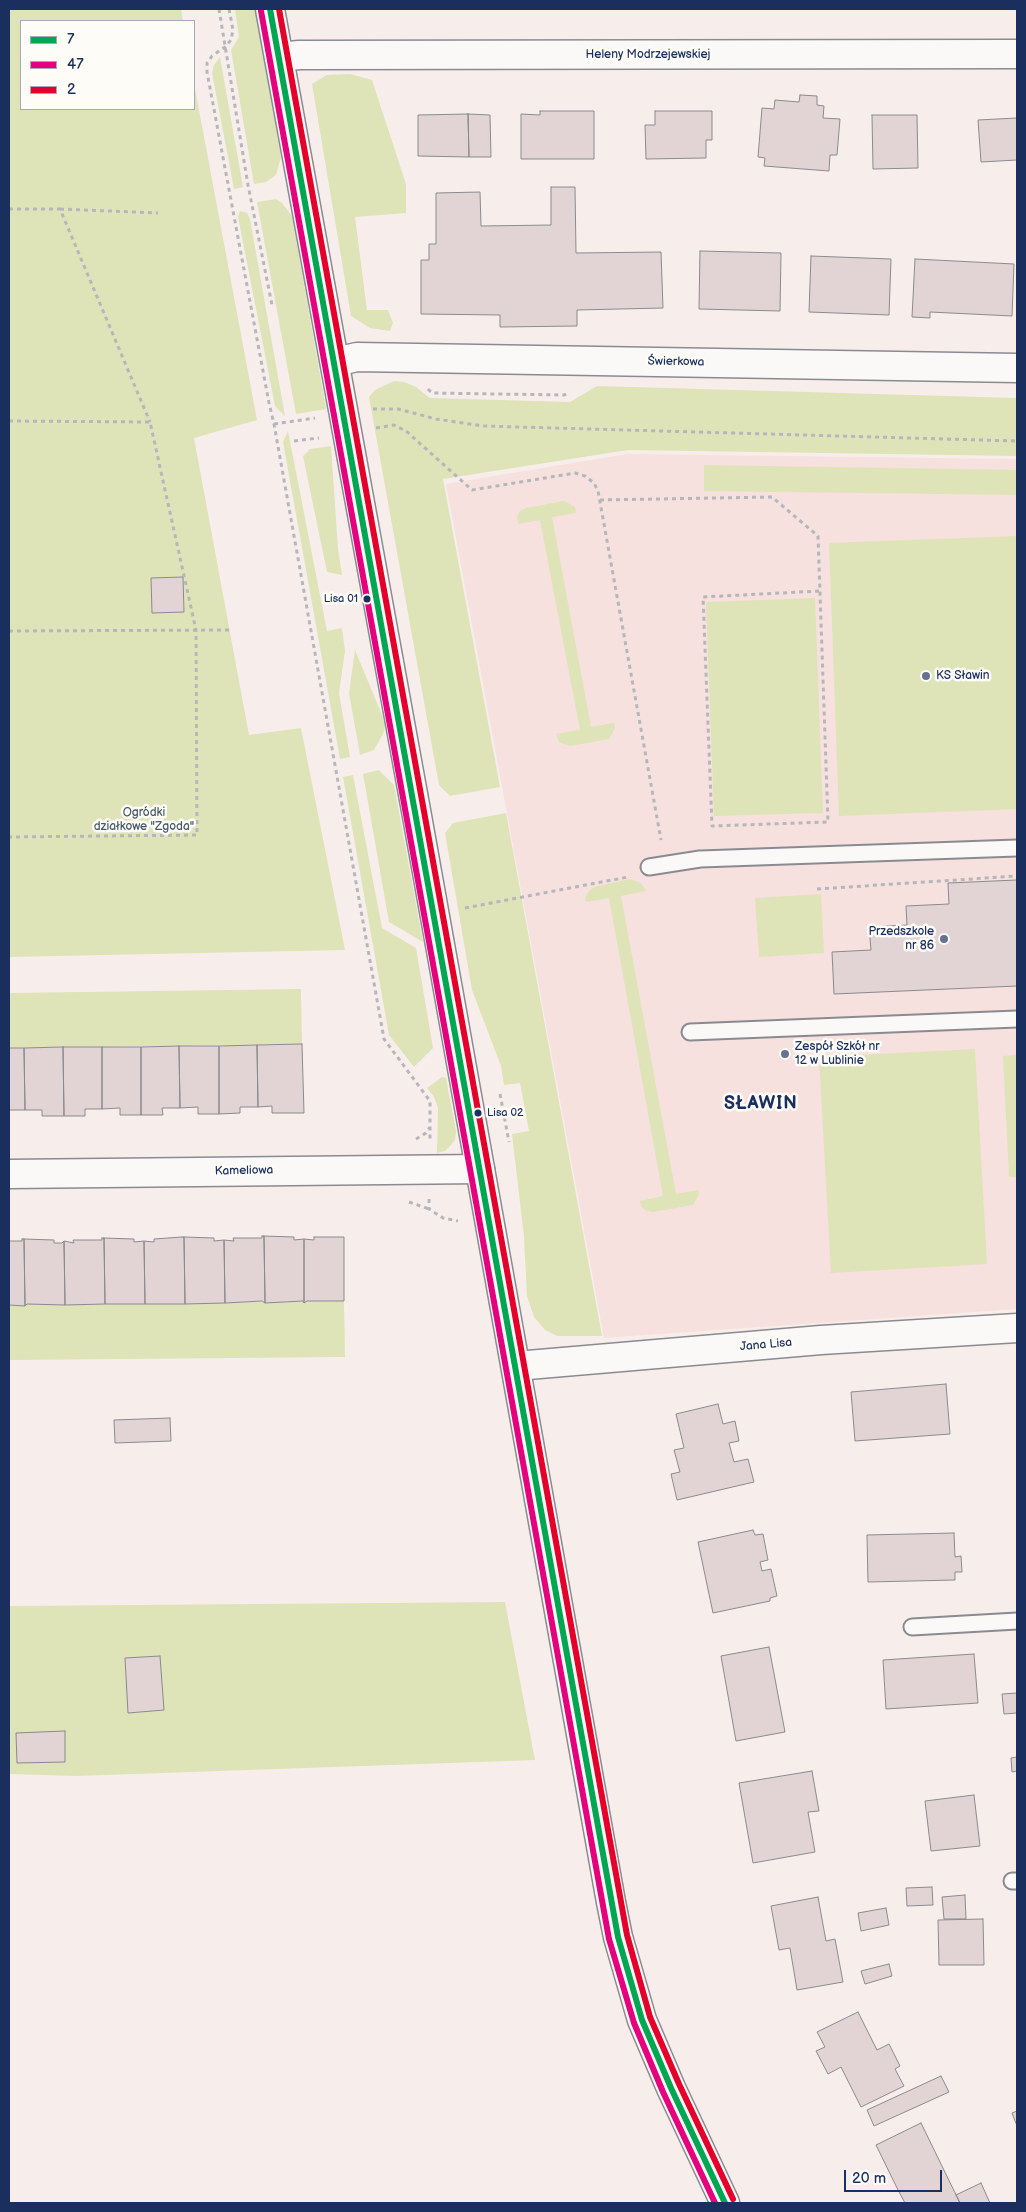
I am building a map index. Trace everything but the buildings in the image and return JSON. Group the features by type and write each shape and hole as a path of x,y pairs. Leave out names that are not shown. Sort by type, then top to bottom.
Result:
{"street":[{"path":"270,9 516,1366 553,1588 618,1937 642,2020 670,2088 726,2203"},
{"name":"Heleny Modrzejewskiej","path":"279,57 299,55 1017,54"},
{"name":"Świerkowa","path":"335,362 356,357 1017,368"},
{"name":"Kameliowa","path":"9,1174 480,1168"},
{"name":"Jana Lisa","path":"516,1366 821,1340 1017,1328"}],"lane":[{"path":"649,867 700,859 1017,848"},
{"path":"690,1032 1017,1019"},
{"path":"912,1627 1017,1621"}],"path":[{"path":"219,9 248,185 272,305"},
{"path":"229,9 232,36 226,48 212,56 207,63 207,72 274,424 384,1039 430,1101 429,1209 443,1218 469,1225 490,1227"},
{"path":"9,210 60,209 158,213"},
{"path":"9,837 197,835 196,630 150,422 60,209"},
{"path":"426,387 432,393 564,395 573,391"},
{"path":"274,424 392,408 436,419 484,426 1017,440"},
{"path":"9,421 150,422"},
{"path":"375,428 394,424 406,431 472,490 575,473 585,476 594,483 600,500 662,848 673,863"},
{"path":"294,441 328,436"},
{"path":"600,500 772,497 818,536 820,591 828,822 712,826 703,598 820,591"},
{"path":"9,631 231,630"},
{"path":"461,908 633,876"},
{"path":"817,889 1017,876"},
{"path":"499,1086 509,1145"}],"shaded area":[{"name":"Zespół Szkół nr 12 w Lublinie","path":"627,454 1017,459 1017,1309 604,1338 446,484"}],"green space":[{"name":"Ogródki działkowe \"Zgoda\"","path":"9,9 181,9 183,20 20,20 20,110 195,110 195,88 257,420 194,438 249,735 301,728 345,950 9,957"},
{"path":"235,9 255,9 281,157 276,175 266,182 254,184 231,50 239,37"},
{"path":"220,57 243,187 234,189 212,73 214,65"},
{"path":"350,74 372,80 406,184 406,213 355,217 367,310 388,310 393,323 390,331 370,328 351,316 312,84 327,75"},
{"path":"276,199 282,203 292,216 326,409 296,414 257,202"},
{"path":"240,211 247,213 250,219 285,416 275,406 238,217"},
{"path":"394,381 404,382 416,387 430,398 570,402 597,386 1017,398 1017,456 628,450 443,479 500,787 450,796 439,785 369,397 375,390"},
{"path":"288,431 327,631 342,628 345,651 339,693 350,757 340,759 283,442"},
{"path":"331,446 338,549 342,575 327,572 303,456 310,449"},
{"path":"704,465 1017,470 1017,495 704,491"},
{"path":"564,501 575,507 576,513 552,517 591,727 614,723 615,728 609,739 570,746 559,742 556,734 580,730 540,520 518,524 517,517 520,511 526,508"},
{"name":"KS Sławin","path":"1017,536 1017,809 839,816 829,543"},
{"path":"815,598 823,813 714,816 706,602"},
{"path":"355,650 385,726 383,734 374,750 360,755 349,693"},
{"path":"379,770 394,785 423,942 389,922 363,774"},
{"path":"353,775 382,928 416,948 433,1048 414,1067 389,1035 343,777"},
{"path":"506,813 602,1336 557,1336 545,1330 534,1317 527,1296 524,1237 512,1134 529,1131 520,1083 504,1085 501,1066 472,990 445,833 453,823"},
{"path":"630,879 641,883 646,891 621,896 676,1194 698,1190 699,1194 693,1205 653,1212 645,1210 641,1206 640,1201 663,1196 609,898 586,902 585,899 588,892 594,887"},
{"path":"821,894 824,953 759,957 755,898"},
{"path":"301,989 302,1044 9,1048 9,993"},
{"path":"975,1049 987,1264 831,1273 819,1057"},
{"path":"1017,1055 1017,1177 1009,1177 1003,1056"},
{"path":"442,1077 446,1078 456,1131 455,1140 450,1146 445,1151 437,1153 438,1108 434,1097 427,1088"},
{"path":"344,1301 345,1357 9,1360 9,1304"},
{"path":"505,1602 535,1760 76,1776 9,1774 9,1606"}],"transit line":[{"name":"7","path":"270,9 618,1937 642,2020 671,2088 725,2203"},
{"name":"2","path":"279,9 627,1935 650,2017 733,2199"},
{"name":"47","path":"261,11 609,1939 634,2023 663,2092 715,2203"}],"place":[{"name":"Lisa 01","path":"367,599"},
{"name":"KS Sławin","path":"926,676"},
{"name":"Przedszkole nr 86","path":"944,939"},
{"name":"Zespół Szkół nr 12 w Lublinie","path":"785,1054"},
{"name":"Lisa 02","path":"478,1113"}],"district":[{"name":"SŁAWIN","path":"761,1104"}]}
